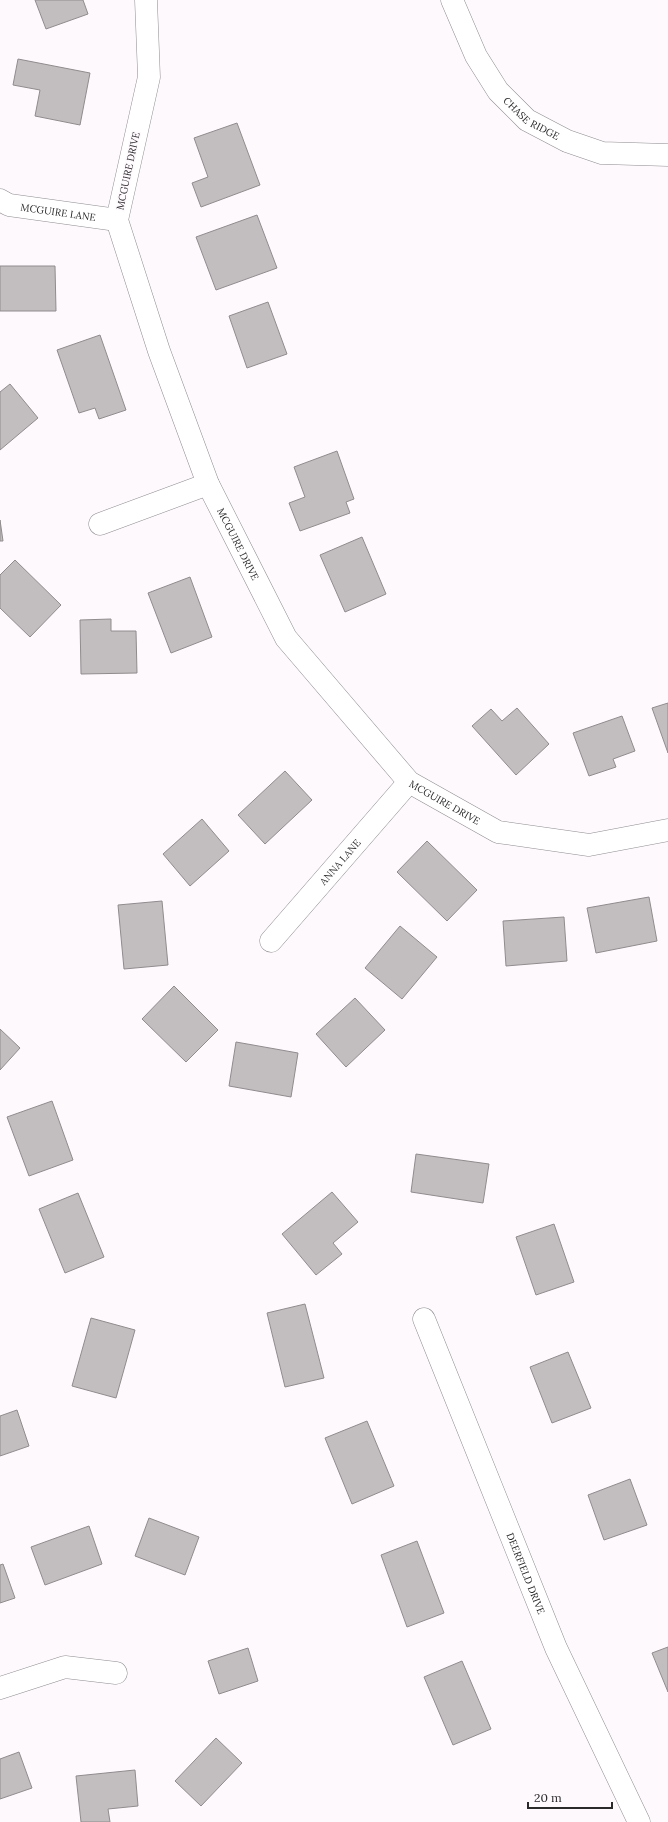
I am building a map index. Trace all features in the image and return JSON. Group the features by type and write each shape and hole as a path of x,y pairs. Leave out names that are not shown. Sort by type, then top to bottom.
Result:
{"street":[{"name":"MCGUIRE DRIVE","path":"146,0 149,76 117,220 159,351 208,484 286,638 409,782 498,832 589,845 668,830"},
{"name":"CHASE RIDGE","path":"452,0 476,56 498,92 527,120 567,141 602,152 668,154"},
{"name":"MCGUIRE LANE","path":"0,200 9,205 117,220"},
{"path":"100,524 208,484"},
{"name":"ANNA LANE","path":"271,941 409,782"},
{"name":"DEERFIELD DRIVE","path":"424,1319 556,1648 639,1822"},
{"path":"0,1688 65,1667 116,1673"}],"building":[{"path":"35,0 83,0 88,14 46,29"},
{"path":"18,59 90,73 80,125 35,116 40,90 13,85"},
{"path":"237,123 260,185 201,207 192,183 208,177 194,138"},
{"path":"257,215 277,268 216,290 196,237"},
{"path":"0,266 55,266 56,311 0,311"},
{"path":"268,302 287,354 247,368 229,316"},
{"path":"100,335 126,410 99,419 95,408 79,413 57,350"},
{"path":"10,384 38,418 0,450 0,392"},
{"path":"337,451 354,499 346,502 350,513 300,531 289,503 305,497 294,467"},
{"path":"0,520 3,541 0,541"},
{"path":"362,537 386,594 345,612 320,555"},
{"path":"15,560 61,605 30,637 0,608 0,575"},
{"path":"190,577 212,637 171,653 148,593"},
{"path":"111,619 111,631 136,631 137,673 81,674 80,620"},
{"path":"668,703 668,753 652,708"},
{"path":"517,708 549,744 516,775 472,726 491,709 502,721"},
{"path":"622,716 635,751 613,759 616,767 589,776 573,733"},
{"path":"285,771 312,800 265,844 238,815"},
{"path":"202,819 229,851 190,886 163,854"},
{"path":"427,841 477,890 447,921 397,872"},
{"path":"649,897 657,941 596,953 587,908"},
{"path":"162,901 168,965 124,969 118,905"},
{"path":"564,917 567,961 506,966 503,921"},
{"path":"400,926 437,957 402,999 365,968"},
{"path":"174,986 218,1030 186,1062 142,1019"},
{"path":"355,998 385,1030 346,1067 316,1034"},
{"path":"0,1029 20,1048 0,1070"},
{"path":"236,1042 298,1053 291,1097 229,1086"},
{"path":"52,1101 73,1160 29,1176 7,1117"},
{"path":"416,1154 489,1164 483,1203 411,1192"},
{"path":"332,1192 358,1222 333,1243 342,1254 316,1275 282,1234"},
{"path":"78,1193 104,1257 65,1273 39,1209"},
{"path":"554,1224 574,1282 536,1295 516,1237"},
{"path":"305,1304 324,1378 285,1387 267,1313"},
{"path":"91,1318 135,1330 116,1398 72,1386"},
{"path":"568,1352 591,1408 552,1423 530,1367"},
{"path":"17,1410 29,1446 0,1456 0,1416"},
{"path":"367,1421 394,1486 352,1504 325,1438"},
{"path":"630,1479 647,1525 604,1540 588,1495"},
{"path":"149,1518 199,1537 185,1575 135,1556"},
{"path":"89,1526 102,1564 45,1585 31,1547"},
{"path":"417,1541 444,1613 407,1627 381,1555"},
{"path":"3,1564 15,1598 0,1603 0,1565"},
{"path":"668,1647 668,1692 652,1653"},
{"path":"248,1648 258,1681 219,1694 208,1661"},
{"path":"462,1661 491,1729 453,1745 424,1677"},
{"path":"216,1738 242,1763 201,1806 175,1781"},
{"path":"19,1752 32,1788 0,1799 0,1759"},
{"path":"135,1770 138,1806 108,1809 110,1822 81,1822 76,1776"}]}
